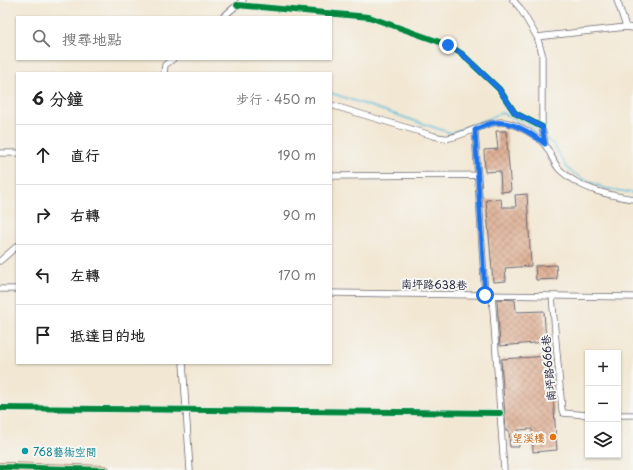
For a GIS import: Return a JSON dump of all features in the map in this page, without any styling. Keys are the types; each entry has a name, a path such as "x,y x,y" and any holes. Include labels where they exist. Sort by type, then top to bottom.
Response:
{"main road":[{"path":"0,467 105,470"}],"street":[{"path":"223,16 243,0"},
{"path":"513,0 520,8 537,37 542,52 542,127 545,144 559,170 588,189 616,197 633,199"},
{"path":"617,0 626,27"},
{"path":"237,5 369,16 448,45 462,54 499,89 515,113 542,127"},
{"path":"537,37 626,27 633,28"},
{"path":"164,72 165,65 172,60"},
{"path":"332,105 434,136 448,138 492,123 507,122 532,134 545,144"},
{"path":"475,130 504,470"},
{"path":"0,152 16,153"},
{"path":"332,176 478,175"},
{"path":"0,261 16,247"},
{"path":"0,289 16,289"},
{"name":"南坪路638巷","path":"332,293 633,297"},
{"name":"南坪路666巷","path":"552,296 562,410 563,413 585,415"},
{"path":"183,364 190,470"},
{"path":"0,408 500,413"},
{"path":"621,415 633,415"}],"building":[{"path":"496,131 506,131 511,191 501,192 500,171 485,172 484,150 498,149"},
{"path":"527,194 531,266 505,268 506,281 493,282 486,200 501,199 502,207 516,207 515,195"},
{"path":"556,265 557,279 536,280 535,266"},
{"path":"497,299 515,300 516,312 544,311 546,342 500,346"},
{"path":"550,356 557,450 533,452 532,429 518,430 519,447 510,447 509,430 506,431 501,359"}],"waterway":[{"path":"332,93 451,133 502,113 529,124 541,134"},
{"path":"545,138 554,145 567,168 581,178 604,188 633,193"}],"cycle path":[{"path":"237,5 369,17 448,45 462,54 499,89 515,113 542,127"},
{"path":"0,408 500,413"},
{"path":"0,467 105,470"}],"place":[{"name":"望溪樓","path":"553,437"},
{"name":"768藝術空間","path":"25,451"}],"route":[{"path":"448,45 462,54 499,89 518,116 542,127 545,144 532,134 507,122 492,123 475,130 485,295"}]}
